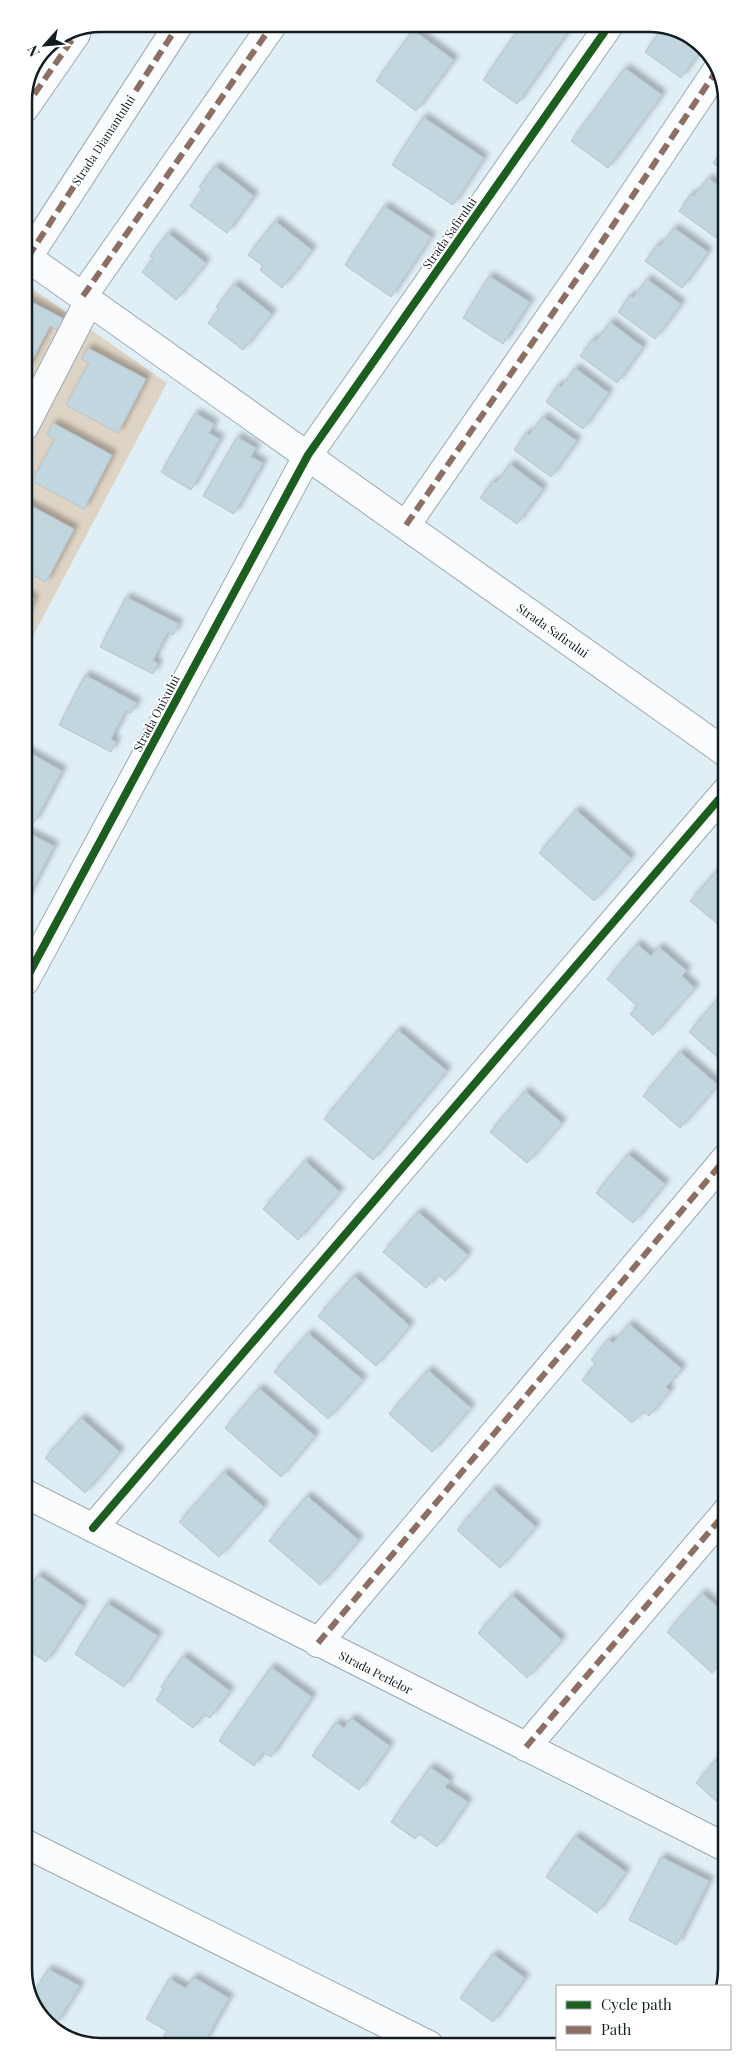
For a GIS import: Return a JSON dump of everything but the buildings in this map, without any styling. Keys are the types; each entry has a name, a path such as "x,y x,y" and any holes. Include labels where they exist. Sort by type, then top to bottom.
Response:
{"street":[{"name":"Strada Diamantului","path":"33,246 173,33"},
{"path":"33,409 86,298 267,33"},
{"name":"Strada Safirului","path":"308,455 604,33"},
{"path":"33,96 72,39"},
{"path":"406,526 713,76"},
{"name":"Strada Safirului","path":"33,261 718,746"},
{"name":"Strada Onixului","path":"33,967 308,455"},
{"path":"93,1528 718,800"},
{"path":"318,1642 718,1167"},
{"name":"Strada Perlelor","path":"32,1501 93,1528 718,1843"},
{"path":"526,1747 718,1522"},
{"path":"32,1847 413,2037"}],"shaded area":[{"path":"33,289 167,383 33,636"}],"marked path":[{"path":"33,249 173,33"},
{"path":"83,296 267,33"},
{"path":"33,96 72,39"},
{"path":"406,525 587,264 713,76"},
{"path":"318,1643 718,1168"},
{"path":"526,1747 718,1522"}],"cycle path":[{"path":"33,967 308,455 604,33"},
{"path":"93,1528 718,800"}]}
